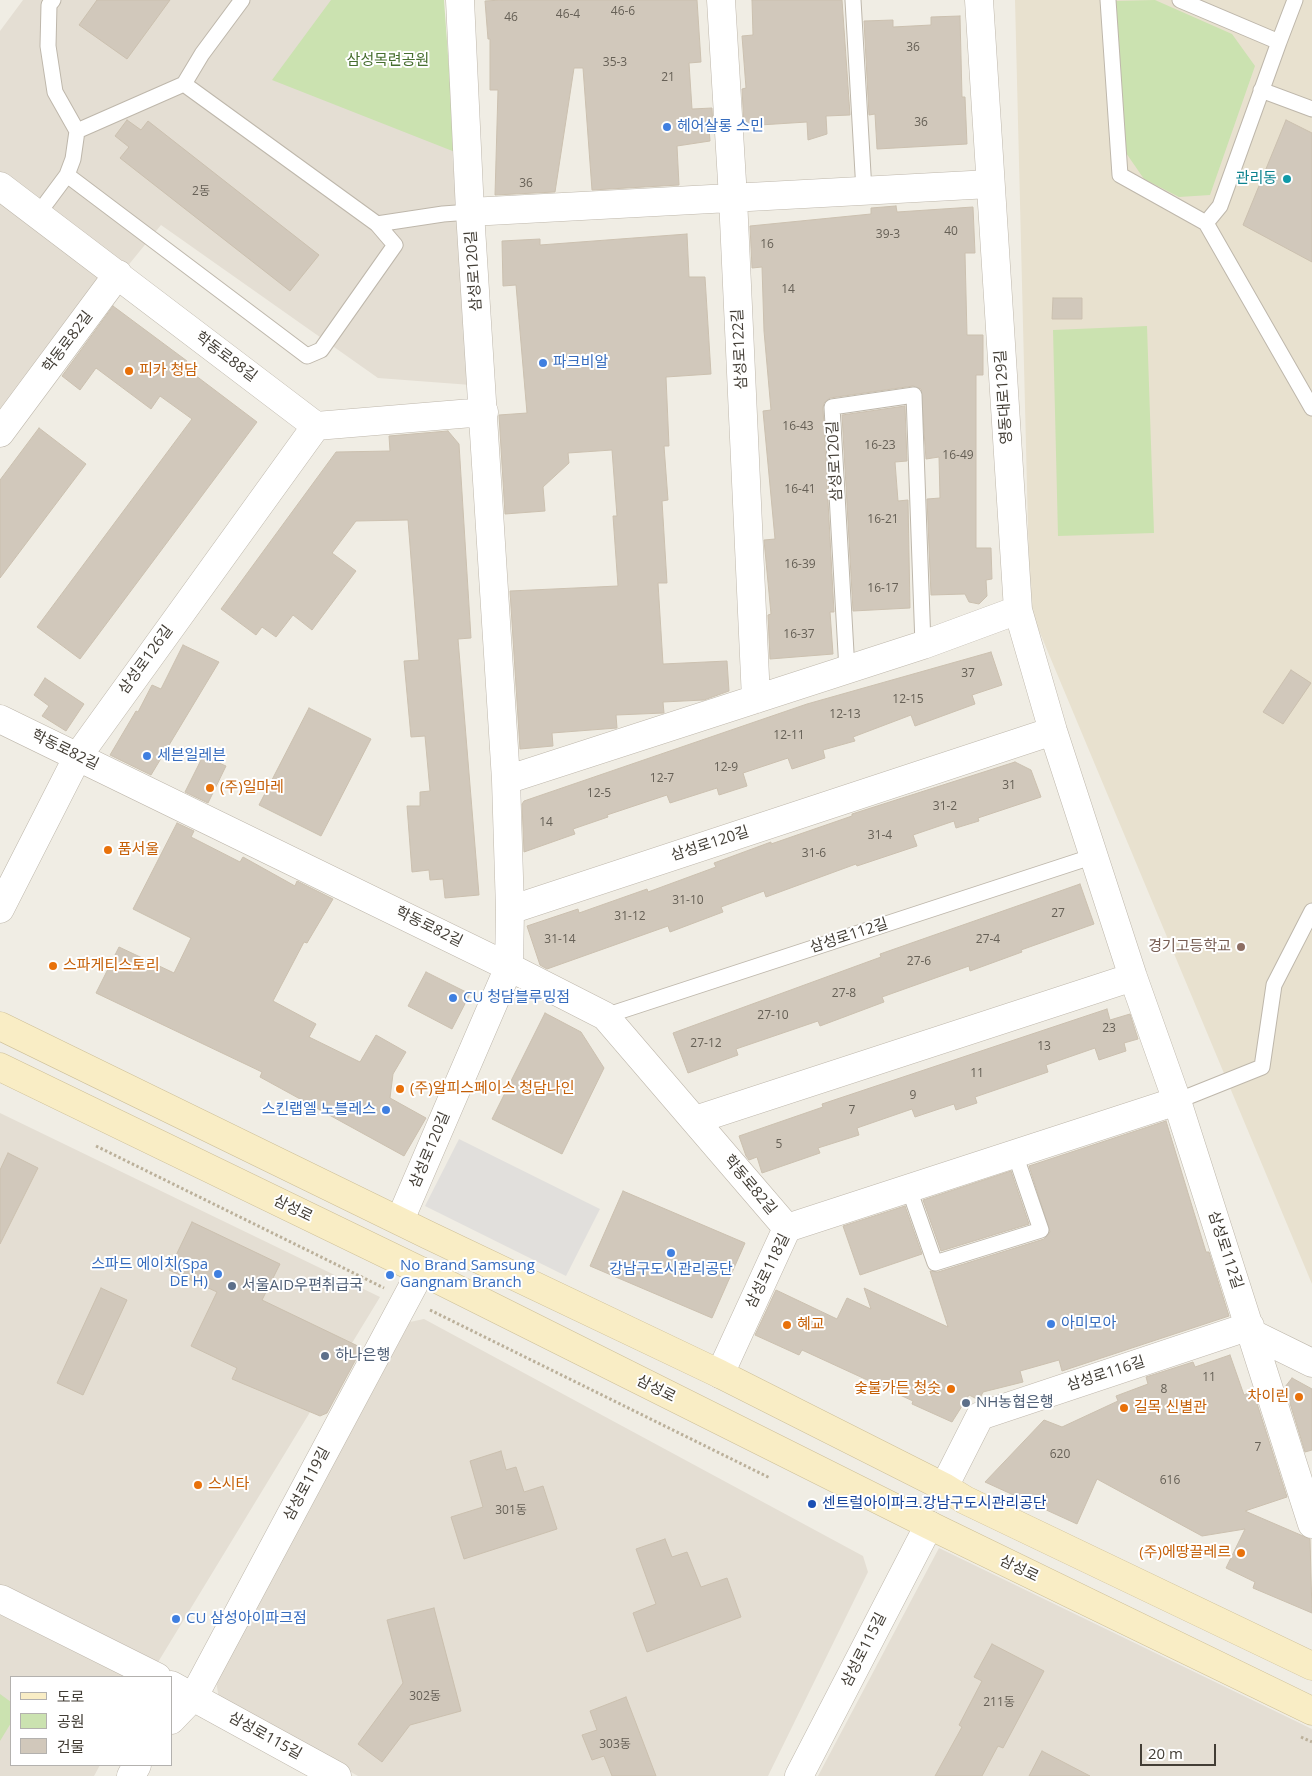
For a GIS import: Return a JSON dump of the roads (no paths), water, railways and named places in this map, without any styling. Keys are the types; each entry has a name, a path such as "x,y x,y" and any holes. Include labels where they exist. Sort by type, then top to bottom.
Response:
{"main road":[{"path":"0,1026 720,1374 944,1486 966,1500 1312,1666"},
{"name":"삼성로","path":"0,1067 421,1271 928,1525 1312,1711"}],"street":[{"name":"삼성로120길","path":"400,1220 508,966 510,910 506,780 470,212 460,0"},
{"name":"삼성로122길","path":"721,0 733,198 756,699"},
{"name":"영동대로129길","path":"980,0 1018,610"},
{"path":"733,198 990,184"},
{"name":"학동로88길","path":"0,186 316,426"},
{"name":"삼성로120길","path":"470,212 733,198"},
{"name":"학동로82길","path":"0,433 118,274"},
{"path":"316,426 484,412"},
{"name":"삼성로126길","path":"0,909 78,756 316,426"},
{"path":"506,780 924,645 1018,610"},
{"name":"삼성로112길","path":"1018,610 1053,731 1133,977 1177,1101 1252,1330 1312,1524"},
{"name":"학동로82길","path":"0,719 508,966 605,1016 787,1228"},
{"name":"삼성로120길","path":"510,910 1053,731"},
{"path":"695,1120 1133,977"},
{"name":"삼성로118길","path":"720,1374 787,1228 1177,1101"},
{"name":"삼성로119길","path":"172,1718 183,1690 421,1271"},
{"path":"1252,1330 1312,1362"},
{"name":"삼성로116길","path":"944,1486 980,1416 1252,1330"},
{"name":"삼성로115길","path":"798,1776 928,1525"},
{"path":"1,1600 155,1676"},
{"name":"삼성로115길","path":"183,1690 307,1769 337,1776"}],"lane":[{"path":"38,214 68,175 73,159 77,130 55,92 48,46 49,5 53,0"},
{"path":"77,130 184,84 202,54 242,0"},
{"path":"853,0 864,190"},
{"path":"1108,0 1120,175 1206,223 1312,408"},
{"path":"1180,0 1279,42"},
{"path":"1206,223 1220,206 1295,0"},
{"path":"68,175 307,356 321,350 395,245 377,224 184,84"},
{"path":"1261,90 1312,108"},
{"path":"377,224 470,212"},
{"name":"삼성로120길","path":"847,670 832,407 914,395 924,645"},
{"name":"삼성로112길","path":"605,1016 1094,856"},
{"path":"1177,1101 1262,1067 1274,985 1306,931 1312,911"},
{"path":"909,1189 935,1263 1040,1230 1015,1154"}],"place":[{"name":"헤어살롱 스민","path":"667,127"},
{"name":"관리동","path":"1287,179"},
{"name":"파크비알","path":"543,363"},
{"name":"피카 청담","path":"129,371"},
{"name":"세븐일레븐","path":"147,756"},
{"name":"(주)일마레","path":"210,788"},
{"name":"품서울","path":"108,850"},
{"name":"경기고등학교","path":"1241,947"},
{"name":"스파게티스토리","path":"53,966"},
{"name":"CU 청담블루밍점","path":"453,998"},
{"name":"(주)알피스페이스 청담나인","path":"400,1089"},
{"name":"스킨랩엘 노블레스","path":"386,1110"},
{"name":"강남구도시관리공단","path":"671,1253"},
{"name":"스파드 에이치(Spa DE H)","path":"218,1274"},
{"name":"No Brand Samsung Gangnam Branch","path":"390,1275"},
{"name":"서울AID우편취급국","path":"232,1286"},
{"name":"아미모아","path":"1051,1324"},
{"name":"혜교","path":"787,1325"},
{"name":"하나은행","path":"325,1356"},
{"name":"숯불가든 청숫","path":"951,1389"},
{"name":"차이린","path":"1299,1397"},
{"name":"NH농협은행","path":"966,1403"},
{"name":"길목 신별관","path":"1124,1408"},
{"name":"스시타","path":"198,1485"},
{"name":"센트럴아이파크.강남구도시관리공단","path":"812,1504"},
{"name":"(주)에땅끌레르","path":"1241,1553"},
{"name":"CU 삼성아이파크점","path":"176,1619"}],"park label":[{"name":"삼성목련공원","path":"388,61"}]}
